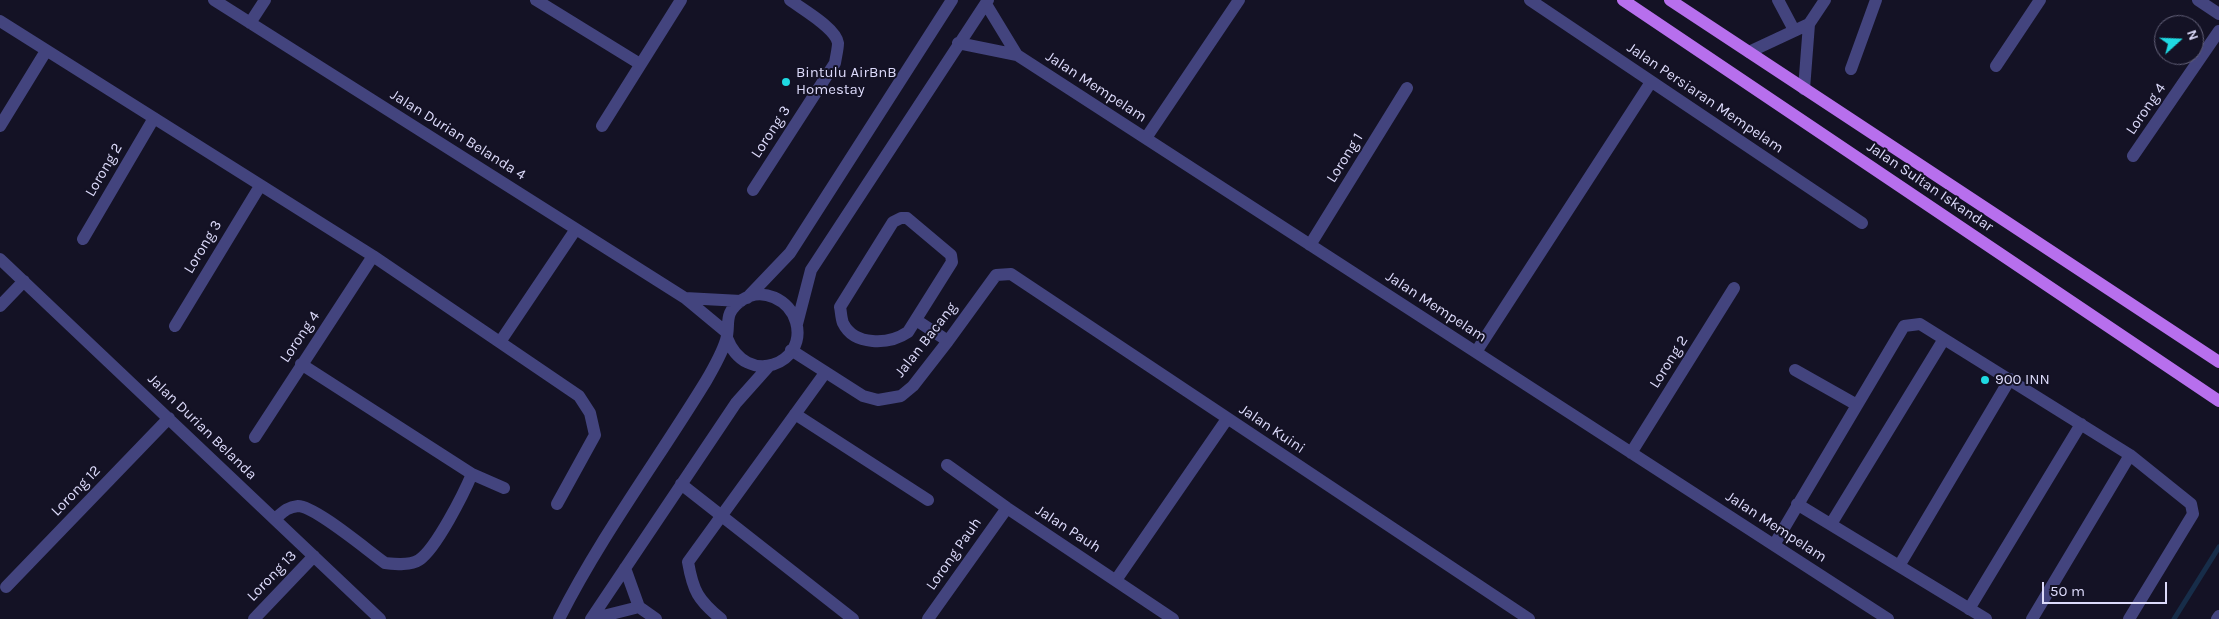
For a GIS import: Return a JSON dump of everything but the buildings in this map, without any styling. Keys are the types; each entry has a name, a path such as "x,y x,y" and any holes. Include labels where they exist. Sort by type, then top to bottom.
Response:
{"main road":[{"name":"Jalan Sultan Iskandar","path":"1623,0 2219,401"},
{"path":"1670,0 2219,362"}],"street":[{"name":"Jalan Durian Belanda 4","path":"214,0 685,298 726,335"},
{"path":"250,23 265,0"},
{"path":"536,0 640,64"},
{"path":"602,126 681,0"},
{"name":"Lorong 3","path":"753,190 835,63 838,51 838,41 833,31 790,0"},
{"path":"559,619 577,582 707,379 726,335 727,320 732,309 790,253 952,0"},
{"path":"1146,138 1239,0"},
{"name":"Jalan Persiaran Mempelam","path":"1530,0 1862,223"},
{"path":"1778,0 1794,30"},
{"path":"1804,89 1809,24 1825,0"},
{"path":"1851,69 1876,0"},
{"path":"1996,66 2040,0"},
{"path":"2198,0 2219,14"},
{"path":"726,335 738,358 758,366 769,366 778,363 792,350 796,342 797,324 811,270 987,2"},
{"name":"Jalan Mempelam","path":"987,2 1017,55 1888,619"},
{"path":"0,20 373,256 579,396 590,413 595,435 592,444 557,504"},
{"path":"1749,52 1809,24"},
{"name":"Lorong 4","path":"2133,156 2219,31"},
{"path":"958,44 1017,55"},
{"path":"0,126 46,50"},
{"path":"1476,352 1651,82"},
{"name":"Lorong 1","path":"1310,245 1407,88"},
{"name":"Lorong 2","path":"83,239 154,118"},
{"name":"Lorong 3","path":"175,326 260,186"},
{"path":"901,218 907,218 951,255 952,262 916,320 908,332 901,336 876,342 855,336 843,323 840,307 893,222 901,218"},
{"path":"500,342 576,229"},
{"name":"Lorong 4","path":"255,437 373,256"},
{"name":"Jalan Durian Belanda","path":"0,259 380,619"},
{"name":"Jalan Kuini","path":"996,275 1011,274 1529,619"},
{"name":"Jalan Bacang","path":"792,350 863,396 878,400 901,396 913,386 996,275"},
{"path":"0,306 24,281"},
{"name":"Lorong 2","path":"1631,452 1734,288"},
{"path":"685,298 744,299 757,295 778,299 787,305 797,324"},
{"path":"916,320 948,341"},
{"path":"1774,545 1904,326 1920,324 2130,455 2191,504 2194,509 2193,514 2129,619"},
{"path":"1831,524 1944,339"},
{"path":"301,364 472,474 504,488"},
{"path":"591,619 736,403 769,366"},
{"path":"1795,370 1857,406"},
{"path":"721,619 710,610 692,588 688,562 825,373"},
{"path":"1899,566 2010,379"},
{"path":"795,414 928,500"},
{"name":"Lorong 12","path":"6,587 169,418"},
{"path":"1116,580 1228,419"},
{"path":"1969,609 2080,424"},
{"path":"2032,619 2130,455"},
{"name":"Jalan Pauh","path":"947,465 1007,508 1173,619"},
{"path":"275,519 287,508 300,506 314,511 385,563 399,565 418,561 429,551 465,491 472,474"},
{"path":"681,484 853,619"},
{"path":"1798,504 1986,619"},
{"name":"Lorong Pauh","path":"928,619 1007,508"},
{"name":"Lorong 13","path":"254,619 314,556"},
{"path":"625,568 639,607 656,619"},
{"path":"591,619 639,607"}],"waterway":[{"path":"2174,619 2219,547"}],"place":[{"name":"Bintulu AirBnB Homestay","path":"786,82"},
{"name":"900 INN","path":"1985,380"}]}
